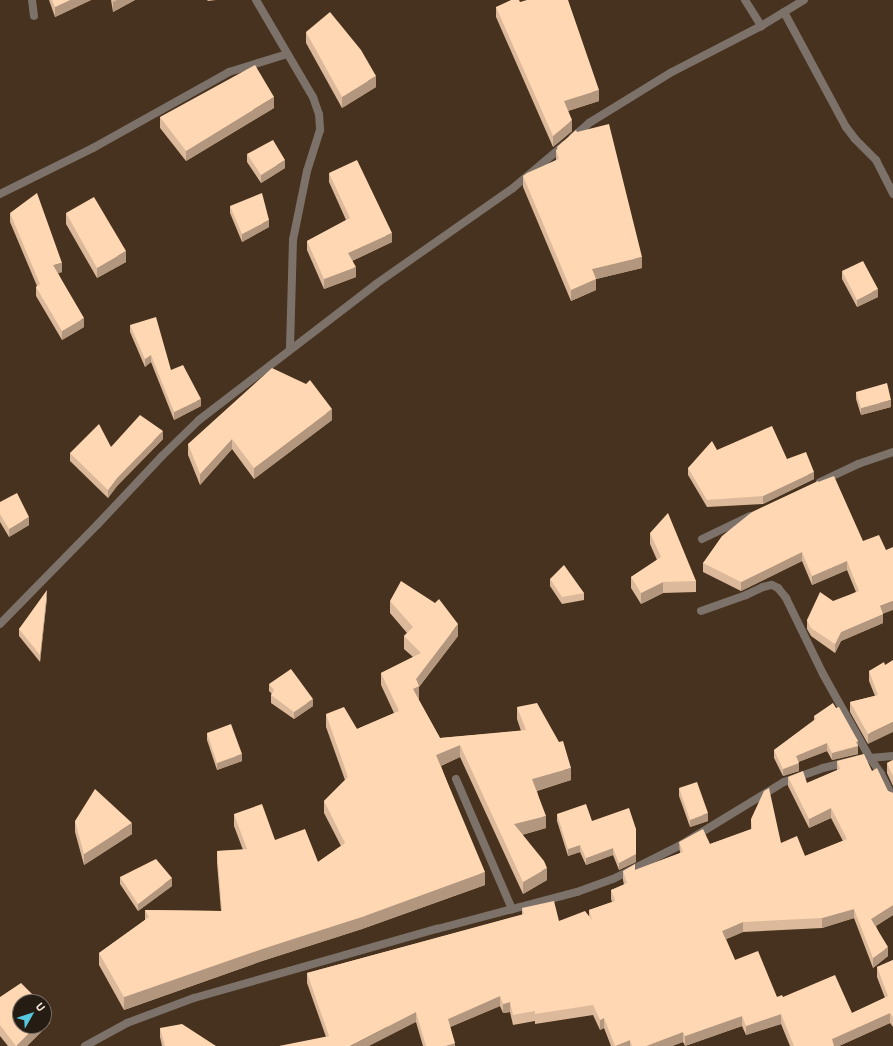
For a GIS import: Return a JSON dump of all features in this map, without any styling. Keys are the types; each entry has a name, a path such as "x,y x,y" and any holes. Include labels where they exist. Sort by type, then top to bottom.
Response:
{"street":[{"path":"32,0 34,16"},
{"path":"256,0 313,97 319,114 320,130 307,171 292,240 290,349"},
{"path":"745,0 762,26"},
{"path":"0,624 162,456 199,420 290,349 376,284 513,188 589,123 672,72 762,26 804,0"},
{"path":"784,12 846,127 876,160 893,194"},
{"path":"0,194 93,148 229,72 287,54"},
{"path":"813,486 858,464 893,452"},
{"path":"702,539 757,513"},
{"path":"700,610 746,596 763,587 772,585 778,588 786,598 823,674 870,758 881,774 893,798"},
{"path":"85,1046 127,1023 194,998 577,892 613,879 679,846 784,782 823,768 859,759 893,756"},
{"path":"456,779 512,909"}],"building":[{"path":"52,0 70,0 55,7"},
{"path":"511,0 519,0 520,2 527,0 568,0 599,90 564,101 572,120 553,136 496,7"},
{"path":"330,12 361,50 376,76 342,97 306,32"},
{"path":"255,65 274,97 186,151 160,117"},
{"path":"609,124 642,257 592,269 596,279 571,290 523,176 559,159 556,150 558,149 557,147 576,130 577,132"},
{"path":"273,140 285,160 261,175 247,154"},
{"path":"357,160 392,233 348,253 356,267 324,279 307,241 350,218 329,173"},
{"path":"37,193 62,263 53,265 84,318 62,331 36,287 40,284 10,213"},
{"path":"262,193 269,220 242,234 230,206"},
{"path":"94,197 126,251 97,268 66,213"},
{"path":"863,261 878,289 857,300 842,271"},
{"path":"156,317 171,370 183,365 201,399 174,412 151,355 145,359 130,325"},
{"path":"272,368 306,384 310,380 332,409 254,468 232,439 200,474 188,444"},
{"path":"887,383 891,400 861,408 856,392"},
{"path":"140,415 163,431 117,478 108,490 70,453 99,424 111,447"},
{"path":"772,426 787,459 806,452 814,472 763,496 707,500 688,468 712,441 717,450"},
{"path":"834,476 863,541 879,535 886,550 893,547 893,601 880,606 883,614 841,632 835,644 811,628 807,620 820,592 833,601 859,591 847,561 812,576 802,552 741,582 703,563 722,536 752,512 818,481"},
{"path":"17,493 29,517 9,529 0,514 0,502"},
{"path":"668,513 696,581 663,582 641,593 631,577 661,557 650,533"},
{"path":"564,565 584,593 562,597 550,579"},
{"path":"401,581 435,603 439,599 458,624 416,679 419,686 413,689 440,738 526,730 517,707 537,703 559,742 563,741 571,768 532,779 546,816 514,824 544,861 547,868 523,882 460,745 436,755 485,872 362,917 262,949 124,997 99,953 149,917 145,910 222,911 217,851 247,849 234,814 262,804 275,840 305,829 318,862 345,843 324,801 348,777 326,714 344,707 357,729 399,711 381,673 421,653 404,636 413,627 390,601"},
{"path":"47,590 40,655 19,629"},
{"path":"893,660 893,722 868,734 850,702 878,695 869,671 884,662 885,665"},
{"path":"291,669 313,699 294,712 271,695 274,690 269,684"},
{"path":"833,703 836,708 839,707 858,741 856,742 858,746 832,753 827,743 796,756 799,763 783,769 774,750 816,719 814,716"},
{"path":"231,724 242,754 217,763 207,733"},
{"path":"864,754 872,771 877,768 888,791 893,793 893,905 871,919 888,947 873,958 854,909 822,918 743,922 722,931 735,960 758,951 777,997 782,995 783,997 835,975 852,1013 888,996 877,967 893,960 893,1017 890,1013 832,1039 834,1046 794,1046 781,1014 746,1026 742,1016 685,1036 683,1032 646,1046 632,1046 630,1040 615,1046 604,1018 600,1020 593,1005 535,1014 535,1011 513,1015 510,1002 503,1004 500,996 448,1019 455,1043 445,1046 426,1046 416,1012 350,1046 279,1046 329,1036 307,973 524,914 522,908 554,901 559,921 585,911 592,920 589,910 615,901 611,890 627,883 623,871 635,864 635,870 683,852 679,842 703,829 710,844 752,829 751,819 764,791 769,788 781,843 797,836 805,856 847,839 831,808 809,819 788,777 803,771 807,783 840,769 837,761"},
{"path":"893,760 893,776 887,763"},
{"path":"697,782 708,813 690,820 679,788"},
{"path":"95,789 132,823 84,854 75,821"},
{"path":"586,804 592,821 629,808 636,829 636,854 619,863 613,848 586,858 580,845 568,849 557,814"},
{"path":"156,859 172,878 138,904 120,877"},
{"path":"21,983 32,994 12,994 12,1034 28,1034 16,1046 0,1025 0,997"},
{"path":"182,1024 216,1046 165,1046 160,1028"}]}
